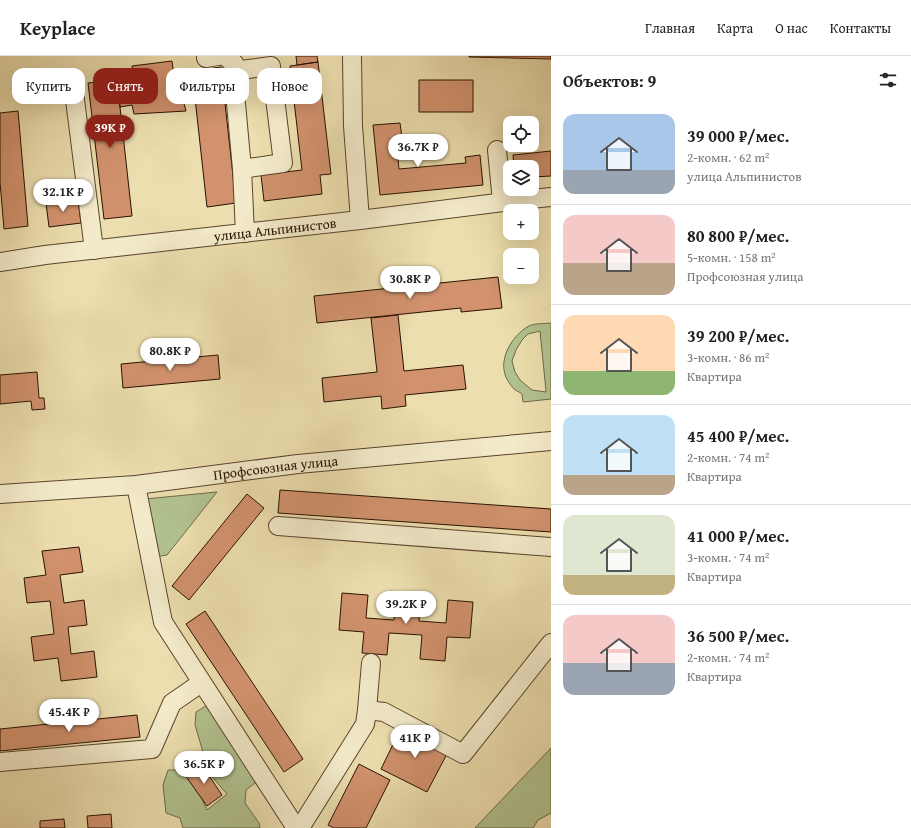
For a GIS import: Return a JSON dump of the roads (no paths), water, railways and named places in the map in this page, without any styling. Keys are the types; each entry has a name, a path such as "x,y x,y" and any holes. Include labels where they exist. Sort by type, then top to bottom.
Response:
{"street":[{"path":"352,56 353,126 360,220"},
{"path":"242,169 283,163 271,66 229,63 242,169 245,233"},
{"path":"76,104 94,250"},
{"path":"497,150 502,202"},
{"name":"улица Альпинистов","path":"0,262 551,197"},
{"name":"Профсоюзная улица","path":"0,494 136,485 298,464 551,441"},
{"path":"136,485 162,622 296,828"},
{"path":"278,526 551,547"},
{"path":"367,710 384,712 463,754 551,643"},
{"path":"300,828 365,724 371,663"},
{"path":"0,762 152,749 172,703 201,682"}]}
